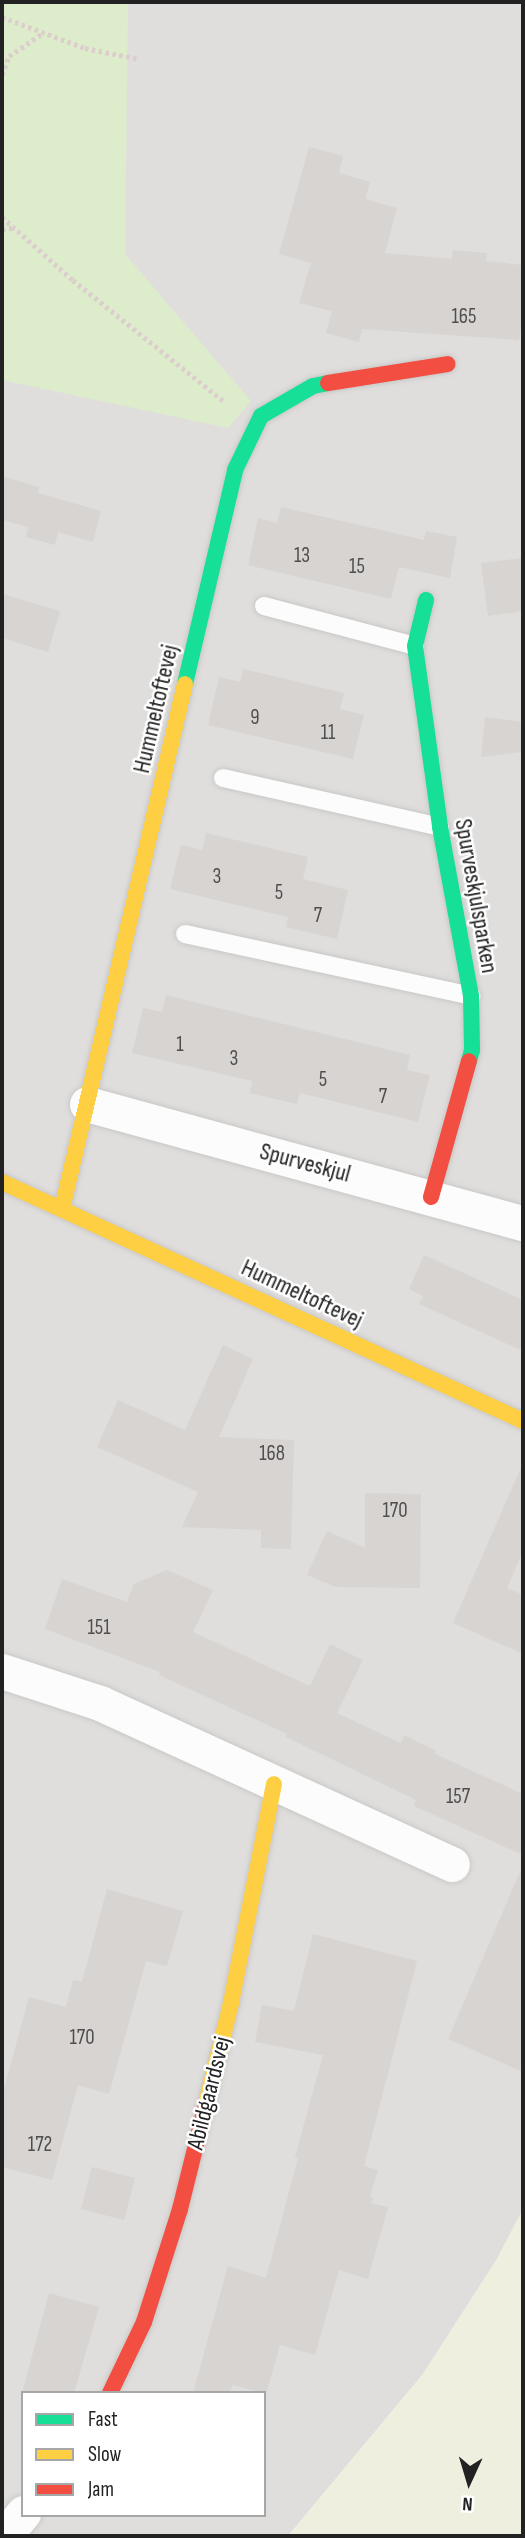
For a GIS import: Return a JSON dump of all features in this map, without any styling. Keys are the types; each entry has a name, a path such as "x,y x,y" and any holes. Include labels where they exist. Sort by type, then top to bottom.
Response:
{"street":[{"name":"Hummeltoftevej","path":"62,1209 235,470 261,416 313,386 448,364"},
{"name":"Spurveskjulsparken","path":"426,600 415,646 440,827 471,996 472,1050 431,1197"},
{"name":"Spurveskjul","path":"87,1104 523,1223"},
{"name":"Hummeltoftevej","path":"2,1182 523,1420"},
{"path":"2,1671 100,1703 452,1864"},
{"name":"Abildgaardsvej","path":"111,2391 144,2322 180,2209 231,2003 274,1784"},
{"path":"4,2536 21,2515"}],"lane":[{"path":"264,606 415,646"},
{"path":"223,778 440,827"},
{"path":"185,934 471,996"}],"path":[{"path":"2,17 85,48 139,59"},
{"path":"2,75 9,56 43,34"},
{"path":"2,217 256,427"},
{"path":"2,229 13,228"}],"shaded area":[{"path":"2,2 523,2 523,2209 497,2259 423,2374 288,2536 2,2536"}],"green space":[{"path":"2,2 128,2 125,254 251,401 228,428 2,380"},
{"path":"523,2209 523,2536 288,2536 423,2374 497,2259"}],"building":[{"path":"309,147 343,156 339,173 370,182 365,199 397,208 385,253 452,259 453,250 487,253 486,261 523,265 523,314 519,340 362,329 359,342 326,333 332,311 299,303 311,263 279,254"},
{"path":"2,476 39,487 38,493 101,511 93,542 58,532 55,545 26,537 28,527 2,520"},
{"path":"281,507 424,540 426,531 457,537 450,578 399,567 391,599 248,565 258,518 277,523"},
{"path":"523,558 523,611 488,616 481,563"},
{"path":"2,594 60,611 48,652 2,638"},
{"path":"243,669 344,693 340,709 364,715 353,759 208,725 219,677 240,682"},
{"path":"485,717 523,722 521,752 481,757"},
{"path":"206,833 308,857 303,879 348,890 337,939 286,927 288,917 170,889 181,845 202,850"},
{"path":"166,995 410,1055 407,1070 430,1075 418,1122 300,1093 297,1104 250,1093 252,1081 132,1053 143,1008 162,1012"},
{"path":"424,1255 523,1300 523,1351 419,1304 423,1296 409,1289"},
{"path":"223,1345 253,1359 219,1437 294,1440 291,1549 261,1548 261,1530 182,1527 198,1492 97,1447 118,1400 185,1430"},
{"path":"523,1463 523,1551 507,1588 523,1595 523,1654 453,1623"},
{"path":"365,1493 421,1494 420,1588 336,1587 307,1575 327,1531 365,1548"},
{"path":"167,1570 213,1590 193,1632 310,1686 330,1644 363,1660 337,1713 401,1743 404,1735 436,1751 435,1754 523,1794 523,1855 414,1806 416,1800 286,1737 287,1734 159,1675 160,1672 45,1629 62,1579 127,1602 134,1584"},
{"path":"523,1865 523,2072 448,2039"},
{"path":"107,1889 183,1911 167,1966 146,1961 109,2094 78,2085 52,2180 2,2167 2,2096 29,1997 66,2007 73,1980 82,1982"},
{"path":"313,1934 417,1961 364,2166 378,2170 370,2197 373,2198 371,2203 388,2207 368,2279 339,2270 315,2355 280,2345 266,2394 266,2391 233,2385 230,2391 194,2391 228,2266 266,2278 298,2158 295,2157 323,2055 255,2042 262,2005 294,2011"},
{"path":"92,2167 135,2178 124,2220 81,2209"},
{"path":"49,2293 99,2307 75,2391 23,2391"}],"traffic: fast":[{"path":"185,684 235,470 261,416 313,386 328,383"},
{"path":"426,600 415,646 440,827 471,996 472,1050 469,1061"}],"traffic: slow":[{"path":"62,1209 185,684"},
{"path":"2,1182 523,1421"},
{"path":"205,2109 231,2003 274,1784"}],"traffic: jam":[{"path":"328,383 448,364"},
{"path":"431,1197 469,1061"},
{"path":"111,2391 144,2322 180,2209 205,2109"}]}
